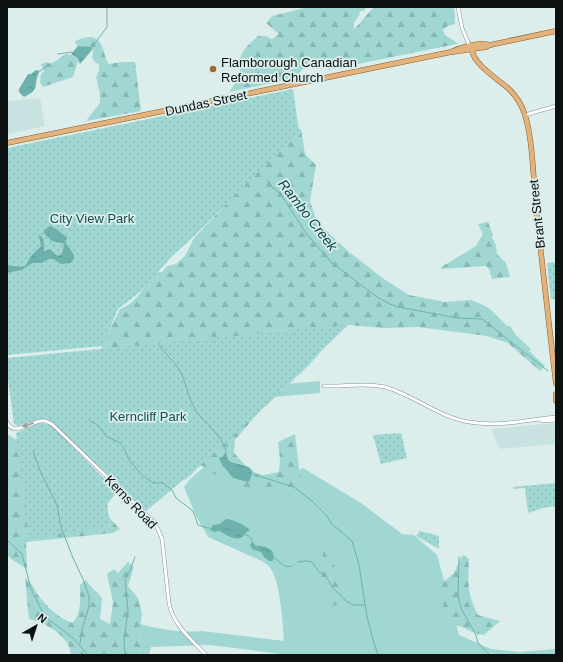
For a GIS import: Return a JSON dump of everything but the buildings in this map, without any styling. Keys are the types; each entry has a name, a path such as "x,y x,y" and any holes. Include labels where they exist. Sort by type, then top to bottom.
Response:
{"main road":[{"name":"Dundas Street","path":"7,143 486,44 490,45 556,31"},
{"name":"Brant Street","path":"471,48 479,62 487,71 510,90 518,100 525,115 556,384"},
{"path":"556,394 556,401"}],"street":[{"path":"458,7 462,28 471,48"},
{"path":"525,115 544,111 556,106"},
{"path":"324,386 357,384 385,387 447,416 468,422 488,425 541,420 556,417"},
{"path":"541,420 556,420"},
{"name":"Kerns Road","path":"7,423 10,429 17,429 40,421 48,422 143,512 158,529 162,539 169,603 172,614 182,631 206,655"}],"shaded area":[{"path":"40,98 45,126 7,134 7,101"},
{"path":"555,423 556,444 501,449 495,440 492,429"}],"green space":[{"path":"308,7 366,7 364,11 359,11 360,14 354,23 354,29 374,7 454,7 455,24 448,26 443,30 445,35 457,44 328,70 320,61 302,70 295,78 229,92 241,75 241,57 249,44 258,36 266,36 272,39 279,34 266,23 272,16"},
{"path":"91,37 99,41 101,44 109,64 135,62 141,111 86,121 100,103 100,95 96,77 99,71 99,65 92,57 92,47 78,46 75,41"},
{"path":"66,54 70,54 78,61 73,77 43,87 40,83 41,74 44,71 41,64 47,62 50,64"},
{"name":"City View Park","path":"293,89 299,131 189,241 173,255 140,292 118,309 102,346 7,355 7,148"},
{"path":"301,129 305,154 316,165 310,201 317,222 349,252 384,279 409,295 445,302 471,300 490,309 507,326 511,327 515,334 531,349 529,351 545,366 540,371 508,343 487,336 418,327 383,328 348,325 309,365 257,414 235,440 234,453 245,465 228,460 226,451 223,456 219,458 252,474 251,469 259,476 279,472 280,458 278,442 295,434 301,484 299,495 293,500 276,491 246,488 232,483 201,465 185,480 102,349 101,341 112,325 120,309 135,299 153,272 162,272 167,266 176,264 185,256 194,238 287,135"},
{"path":"488,222 496,245 497,254 506,263 510,277 492,279 489,269 486,266 440,269 476,246 483,234 478,224"},
{"path":"556,262 556,299 551,299 547,263"},
{"name":"Kerncliff Park","path":"348,325 237,432 199,467 145,512 52,422 48,420 40,420 19,426 14,424 7,372 7,358"},
{"path":"320,381 320,393 274,397 286,384"},
{"path":"40,423 50,424 117,492 107,504 110,525 29,539 16,433"},
{"path":"401,433 407,458 381,464 373,435"},
{"path":"7,434 15,439 20,439 103,504 108,505 108,512 112,521 120,529 113,533 26,542 27,569 11,559 7,554"},
{"path":"218,455 234,465 280,481 303,468 361,503 402,534 414,535 437,555 459,635 491,649 519,652 556,649 556,655 289,655 210,645 151,647 149,655 141,655 139,636 140,624 171,630 202,631 284,641 279,593 271,569 264,562 208,537 196,516 184,487 190,479"},
{"path":"556,483 556,506 543,508 528,513 525,488 514,489 513,487"},
{"path":"420,531 439,536 439,549 416,536"},
{"path":"323,552 331,553 340,582 337,605 332,606 321,582"},
{"path":"464,555 469,559 469,588 474,608 478,615 500,621 484,635 474,633 462,627 446,625 440,585 454,573 461,557"},
{"path":"128,562 134,567 128,586 138,598 142,613 139,636 141,655 71,655 70,648 62,636 49,627 29,619 25,578 49,608 57,615 72,623 79,611 80,585 86,580 102,599 100,619 110,624 113,602 107,574 114,569 118,573"}],"water":[{"path":"78,46 92,47 92,50 80,64 77,58 71,54"},
{"path":"36,70 40,71 35,89 24,97 19,92 19,89 28,74 31,74"},
{"path":"50,226 67,237 65,241 74,255 73,261 70,263 61,264 53,259 49,259 41,263 33,263 21,270 7,273 7,265 20,267 25,266 31,256 41,246 39,235 43,238 44,251 50,249 57,256 62,254 64,246 63,243 52,241 44,233 44,230"},
{"path":"226,451 228,460 251,469 252,474 249,482 233,478 221,463 219,458 223,456"},
{"path":"226,519 239,523 250,530 242,537 236,539 219,531 214,532 210,530 213,525 220,524"},
{"path":"252,542 256,546 265,547 273,552 274,558 272,561 269,561 264,557 261,552 252,549 250,545"}],"waterway":[{"path":"92,47 107,27 107,7"},
{"path":"58,54 72,52"},
{"path":"40,71 50,64"},
{"name":"Rambo Creek","path":"267,180 272,187 280,193 306,233 332,263 377,297 398,307 457,318 482,319 548,371"},
{"path":"159,345 179,369 195,409 221,439 226,451"},
{"path":"89,420 100,427 106,436 120,443 129,460 142,475 153,483 163,483 172,490 176,498 193,511 198,525 210,528"},
{"path":"33,451 41,473 57,505 61,527 89,596 89,606 82,630 80,644"},
{"path":"252,474 294,487 312,501 327,516 331,523 352,541 359,565 367,617 378,655"},
{"path":"244,534 250,537 252,542"},
{"path":"7,540 22,554 31,589 42,611 48,619 73,638 88,655"},
{"path":"125,655 124,641 128,611 125,579 135,557"},
{"path":"459,557 458,597 462,610 476,635 478,643 490,655"},
{"path":"274,558 284,566 292,566"},
{"path":"298,562 312,562 319,572 325,575 333,588 346,601 354,605 365,605"}],"place":[{"name":"Flamborough Canadian Reformed Church","path":"213,69"}]}
